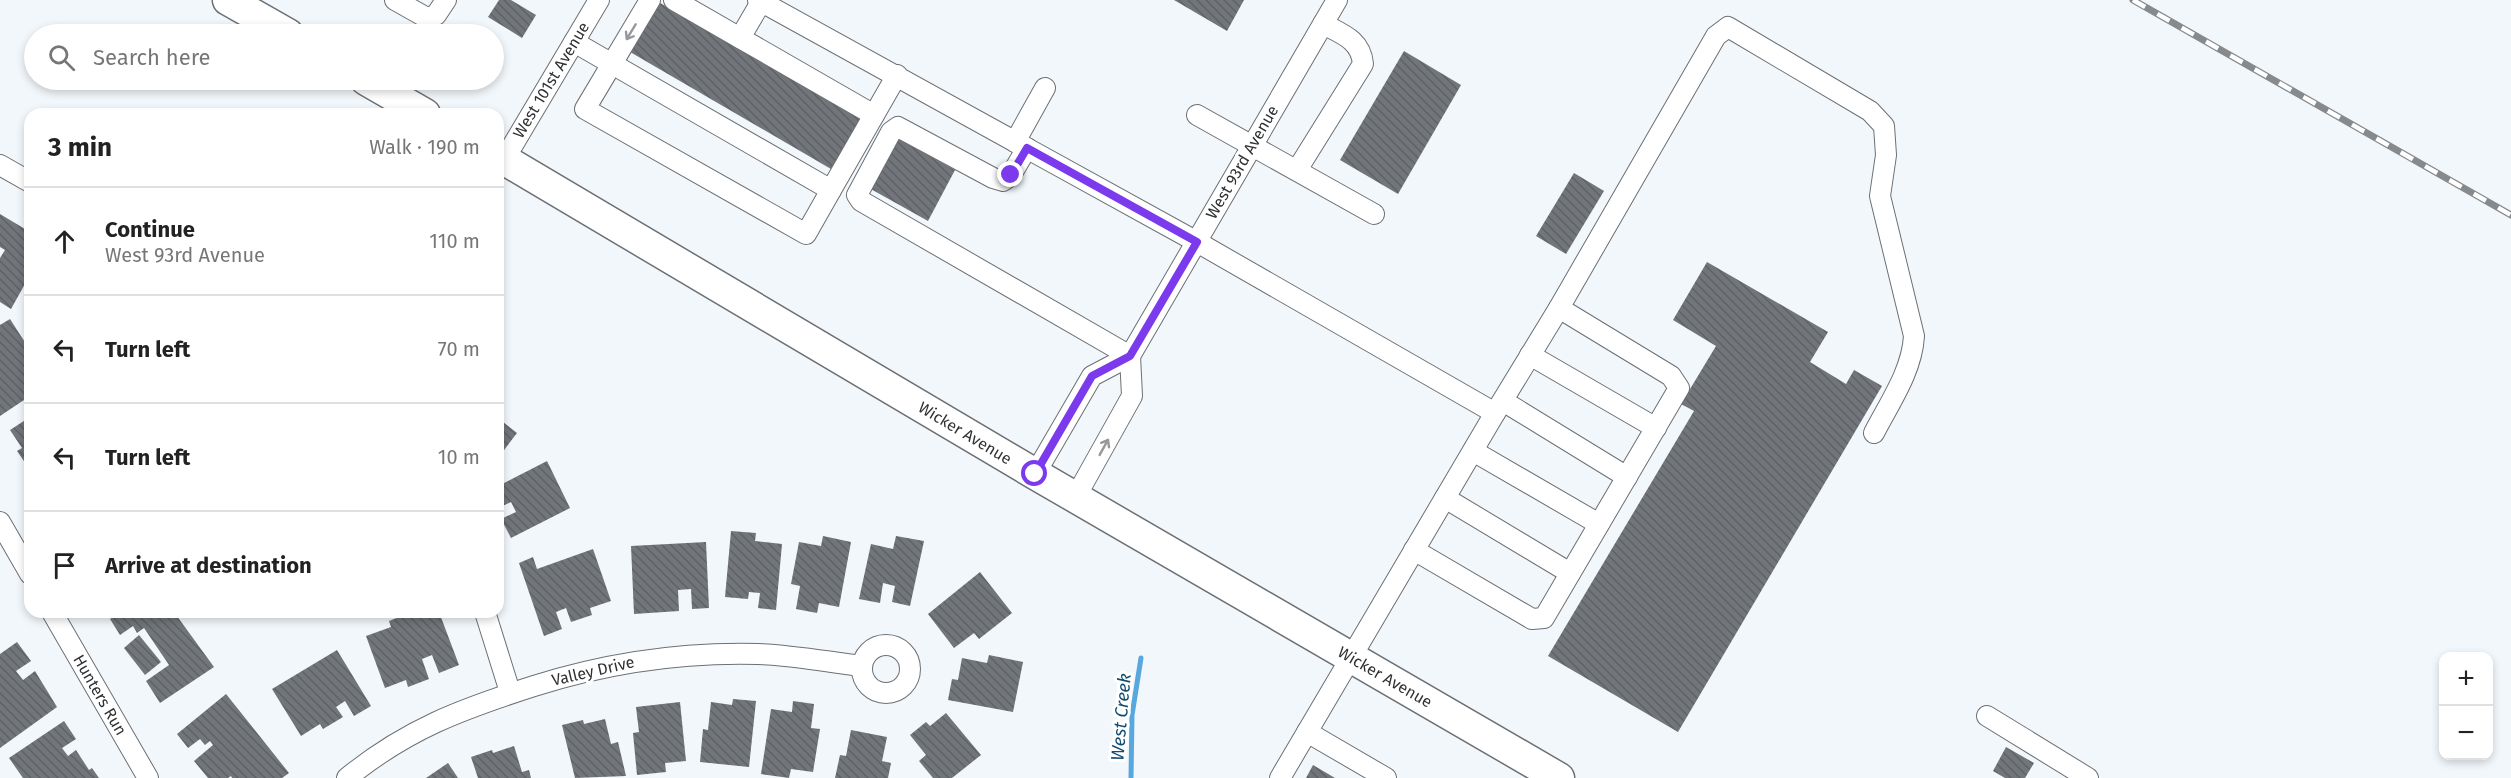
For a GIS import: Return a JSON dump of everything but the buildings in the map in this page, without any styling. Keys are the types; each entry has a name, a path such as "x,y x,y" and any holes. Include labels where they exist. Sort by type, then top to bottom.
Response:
{"highway":[{"path":"228,0 270,24"},
{"path":"383,90 415,108"},
{"name":"Wicker Avenue","path":"504,160 1075,498 1559,778"}],"street":[{"path":"395,0 427,18 436,15 446,0"},
{"name":"West 101st Avenue","path":"504,153 599,0"},
{"path":"650,0 585,109 806,234 897,75"},
{"path":"674,0 874,115"},
{"name":"West 93rd Avenue","path":"1130,356 1337,0"},
{"path":"740,38 759,1 792,8 897,75 1021,145 1627,477"},
{"path":"1297,170 1363,64 1362,52 1355,42 1323,24"},
{"path":"1280,778 1559,308 1716,36 1728,27 1870,111 1884,126 1886,155 1880,196 1914,336 1913,352 1874,433"},
{"path":"574,42 831,190"},
{"path":"1045,88 1011,175 1003,181 993,178 898,127 891,132 857,195 861,201 1130,356"},
{"path":"1197,115 1253,144 1374,214"},
{"path":"0,165 24,179"},
{"path":"1414,550 1532,619 1544,618 1679,388 1671,376 1559,308"},
{"path":"1530,355 1656,428"},
{"path":"1035,474 1092,376 1130,356"},
{"path":"1075,498 1132,396 1130,356"},
{"path":"1473,451 1599,524"},
{"path":"1445,498 1570,573"},
{"path":"0,522 24,564"},
{"name":"Hunters Run","path":"55,618 148,778"},
{"path":"487,618 510,692"},
{"name":"Valley Drive","path":"347,778 382,751 425,726 471,706 563,676 627,662 662,657 758,654 862,666"},
{"path":"1987,716 2087,778"},
{"path":"1306,732 1386,778"}],"waterway":[{"name":"West Creek","path":"1131,778 1132,715 1141,658"}],"railway":[{"path":"2133,0 2511,215"}],"route":[{"path":"1011,175 1027,148 1197,242 1130,356 1092,376 1035,474"}]}
